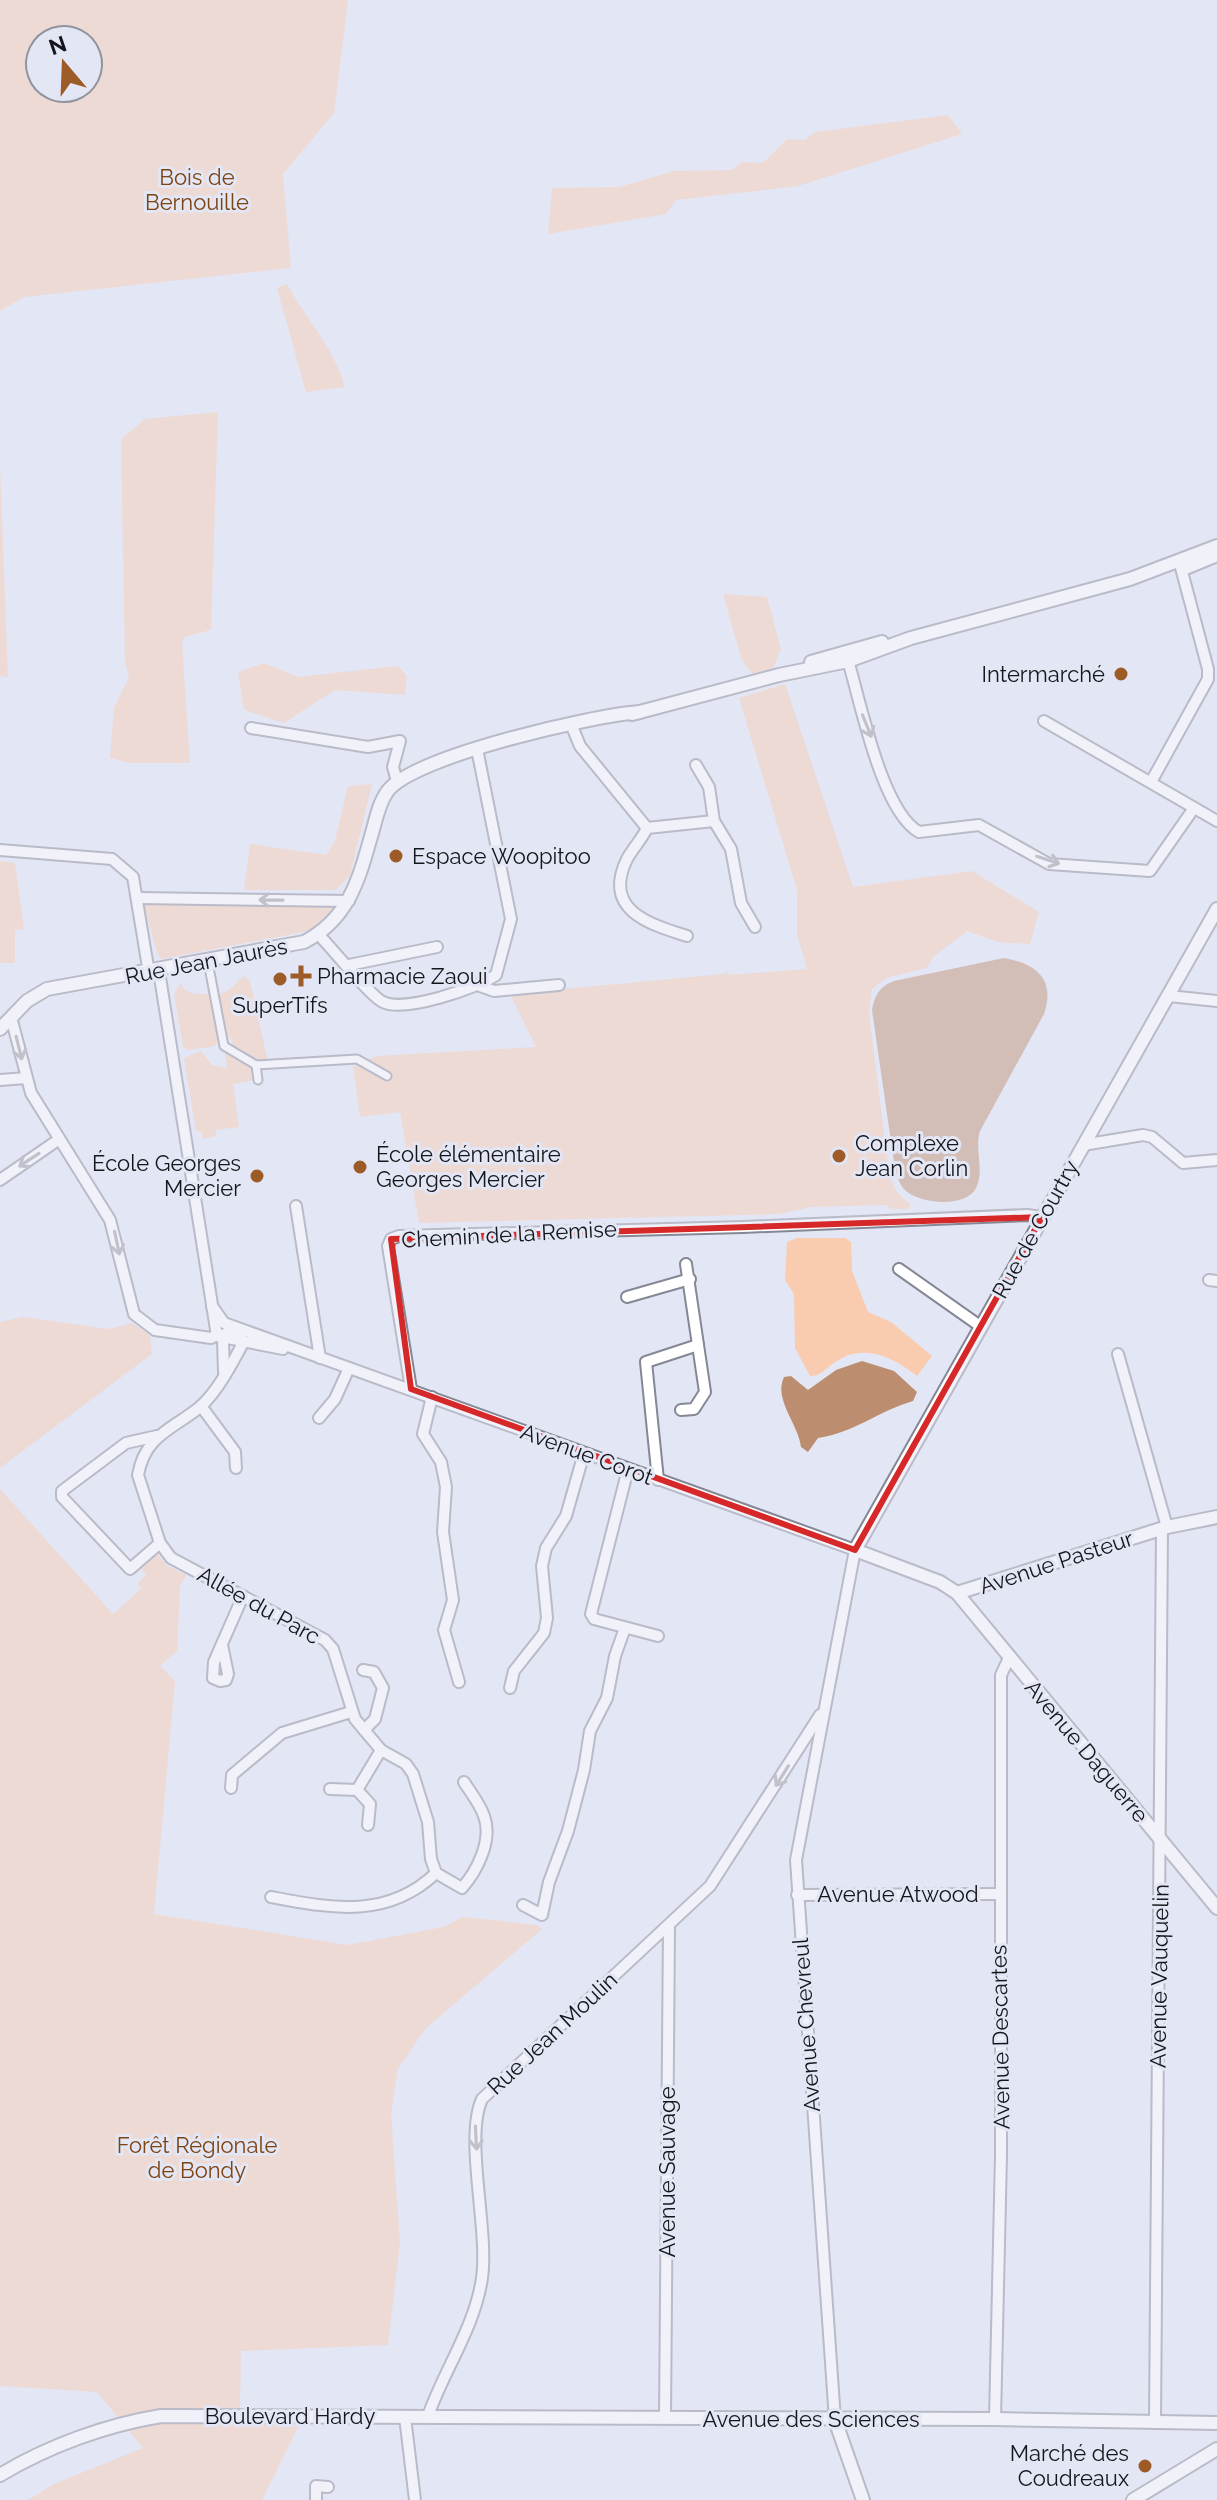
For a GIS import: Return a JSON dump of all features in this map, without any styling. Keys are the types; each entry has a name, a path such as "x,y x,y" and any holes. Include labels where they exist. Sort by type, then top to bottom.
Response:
{"street":[{"path":"1181,566 1217,546"},
{"path":"251,728 368,747 400,741 393,767 397,781 427,764 477,749 640,712 1056,599 1128,587 1217,555"},
{"path":"1151,782 1208,679 1181,566"},
{"path":"847,656 885,788 911,827 919,832 979,825 1049,864 1150,871 1194,808"},
{"path":"1044,721 1217,821"},
{"path":"572,728 580,746 647,828"},
{"path":"318,934 381,1002 399,1006 480,986 496,975 511,919 477,749"},
{"path":"696,765 709,787 714,821 731,849 741,903 755,927"},
{"name":"Rue Jean Jaurès","path":"0,1029 27,1001 47,989 285,948 318,934 349,901 361,876 379,806 397,781"},
{"path":"647,828 714,821"},
{"path":"647,828 623,869 624,899 643,922 687,936"},
{"path":"0,850 112,859 133,877 154,972 224,1374"},
{"path":"138,898 349,901"},
{"name":"Rue de Courtry","path":"855,1550 1083,1145 1212,926 1217,909"},
{"path":"349,965 437,947"},
{"path":"208,962 224,1046 256,1065 357,1059 387,1076"},
{"path":"480,986 494,991 559,985"},
{"path":"1169,996 1217,1001"},
{"path":"11,1017 31,1093 110,1220 134,1314 155,1330 211,1338 220,1338 227,1332 250,1338 260,1336"},
{"path":"256,1065 258,1080"},
{"path":"0,1080 26,1078"},
{"path":"1083,1145 1143,1135 1152,1137 1183,1163 1217,1160"},
{"path":"0,1180 58,1140"},
{"path":"296,1206 320,1358"},
{"name":"Chemin de la Remise","path":"411,1389 388,1246 391,1239 399,1236 743,1227 779,1223 1027,1215 1042,1217"},
{"path":"681,1410 694,1409 705,1392 686,1264"},
{"path":"899,1269 980,1326"},
{"path":"627,1297 690,1279"},
{"path":"212,1306 224,1323 220,1338"},
{"name":"Avenue Corot","path":"224,1323 855,1550"},
{"name":"Avenue Corot","path":"220,1338 320,1358"},
{"path":"157,1436 138,1475 160,1543 130,1569 62,1497 62,1491 126,1443 157,1436 201,1406 243,1343"},
{"path":"658,1480 646,1362 698,1345"},
{"name":"Avenue Vauquelin","path":"1118,1354 1164,1528 1155,2423"},
{"path":"319,1418 335,1399 349,1368"},
{"path":"432,1397 423,1434 441,1462 446,1487 443,1532 453,1600 444,1630 459,1682"},
{"path":"201,1406 235,1452 236,1468"},
{"path":"510,1688 514,1671 544,1633 547,1618 542,1566 546,1548 566,1516 584,1453"},
{"path":"628,1469 591,1614 594,1619 658,1636"},
{"name":"Avenue Pasteur","path":"855,1550 940,1582 957,1593 1164,1528 1217,1517"},
{"name":"Allée du Parc","path":"160,1543 171,1558 325,1640 333,1649 351,1712 381,1750 406,1764 413,1774 428,1822 431,1859 436,1873"},
{"name":"Avenue Chevreul","path":"855,1550 798,1838 797,1895 835,2420 863,2500"},
{"name":"Avenue Daguerre","path":"957,1593 1217,1908"},
{"path":"222,1645 243,1596"},
{"path":"523,1905 542,1915 549,1882 568,1831 584,1770 590,1731 607,1698 615,1656 625,1628"},
{"name":"Avenue Descartes","path":"995,2419 1001,2155 998,1894 1001,1675 1009,1658"},
{"path":"363,1670 374,1672 383,1688 375,1719 364,1730"},
{"name":"Rue Jean Moulin","path":"428,2416 466,2330 482,2276 475,2126 482,2099 710,1886 824,1710"},
{"path":"231,1788 232,1775 272,1738 351,1712"},
{"path":"802,1743 809,1742 816,1748"},
{"path":"357,1790 381,1750"},
{"path":"271,1897 338,1909 370,1906 410,1893 436,1873 462,1888 477,1871 486,1826 484,1815 464,1782"},
{"path":"330,1789 357,1790 370,1804 368,1825"},
{"name":"Avenue Atwood","path":"797,1895 998,1894"},
{"name":"Avenue Sauvage","path":"665,2418 669,1926"},
{"name":"Boulevard Hardy","path":"0,2474 38,2455 93,2435 176,2417 405,2417"},
{"path":"405,2417 415,2500"},
{"name":"Avenue des Sciences","path":"405,2417 1217,2423"},
{"path":"1133,2500 1154,2494 1217,2449"},
{"path":"316,2500 316,2486 328,2487"}],"highlighted area":[{"path":"1042,1217 855,1550 411,1389 391,1239"}],"green space":[{"name":"Bois de Bernouille","path":"0,0 348,0 334,113 283,174 291,268 24,297 0,311"},
{"path":"948,115 962,134 798,186 676,200 666,214 548,234 552,188 619,187 674,171 732,170 742,162 763,163 787,139 805,140 816,132"},
{"path":"287,284 327,346 345,387 306,392 277,288"},
{"path":"218,412 211,630 184,637 182,643 190,763 131,763 110,758 114,708 129,677 125,661 121,439 145,419"},
{"path":"0,466 8,678 0,676"},
{"path":"723,594 767,597 781,649 773,668 752,674 741,658"},
{"path":"264,663 298,677 398,666 407,676 405,695 335,690 284,723 244,710 238,672"},
{"path":"785,684 853,887 972,871 1039,912 1030,944 998,942 967,931 933,957 927,968 886,978 872,989 869,1013 888,1164 894,1187 910,1203 909,1209 889,1209 888,1205 811,1207 779,1214 419,1223 400,1112 360,1117 353,1067 376,1056 536,1047 510,994 724,974 726,971 728,975 807,969 797,934 797,890 739,698"},
{"path":"372,784 350,875 336,890 244,890 250,844 326,855 335,841 348,786"},
{"path":"0,861 15,863 24,929 15,930 15,963 0,963"},
{"path":"143,903 336,906 315,927 303,932 162,959 158,955"},
{"path":"244,976 250,981 268,1062 256,1062 232,1047 232,1040 225,1035 218,995 229,990"},
{"path":"182,981 182,987 191,993 213,995 220,1037 215,1046 189,1050 183,1047 174,994"},
{"path":"201,1051 212,1065 227,1068 225,1053 229,1052 252,1067 255,1080 233,1084 239,1127 216,1130 216,1136 202,1139 202,1132 196,1131 184,1058"},
{"path":"797,1238 845,1238 851,1242 852,1271 868,1312 891,1322 932,1356 917,1376 886,1357 864,1353 842,1358 819,1374 810,1376 795,1348 794,1294 785,1280 787,1242"},
{"path":"23,1317 109,1329 132,1323 150,1335 152,1354 0,1468 0,1322"},
{"name":"Forêt Régionale de Bondy","path":"0,1489 113,1614 141,1589 137,1584 146,1575 141,1569 157,1553 166,1565 186,1575 180,1587 177,1651 160,1666 175,1681 154,1914 348,1945 444,1927 462,1917 537,1925 542,1929 426,2028 398,2069 391,2113 400,2242 388,2345 241,2351 240,2409 298,2427 262,2500 28,2500 54,2484 143,2448 97,2392 0,2386"}],"shaded area":[{"path":"1004,958 1034,969 1045,982 1047,1002 1044,1014 980,1131 980,1174 976,1188 963,1199 943,1202 922,1199 904,1189 895,1169 872,1010 875,1000 881,989 894,981"},
{"path":"862,1361 894,1371 917,1392 913,1401 844,1431 818,1438 808,1452 801,1447 784,1403 781,1385 784,1377 791,1376 808,1390 836,1370"}],"place":[{"name":"Intermarché","path":"1121,674"},
{"name":"Espace Woopitoo","path":"396,856"},
{"name":"Pharmacie Zaoui","path":"301,976"},
{"name":"SuperTifs","path":"280,979"},
{"name":"Complexe Jean Corlin","path":"839,1156"},
{"name":"École élémentaire Georges Mercier","path":"360,1167"},
{"name":"École Georges Mercier","path":"257,1176"},
{"name":"Marché des Coudreaux","path":"1145,2466"}]}
